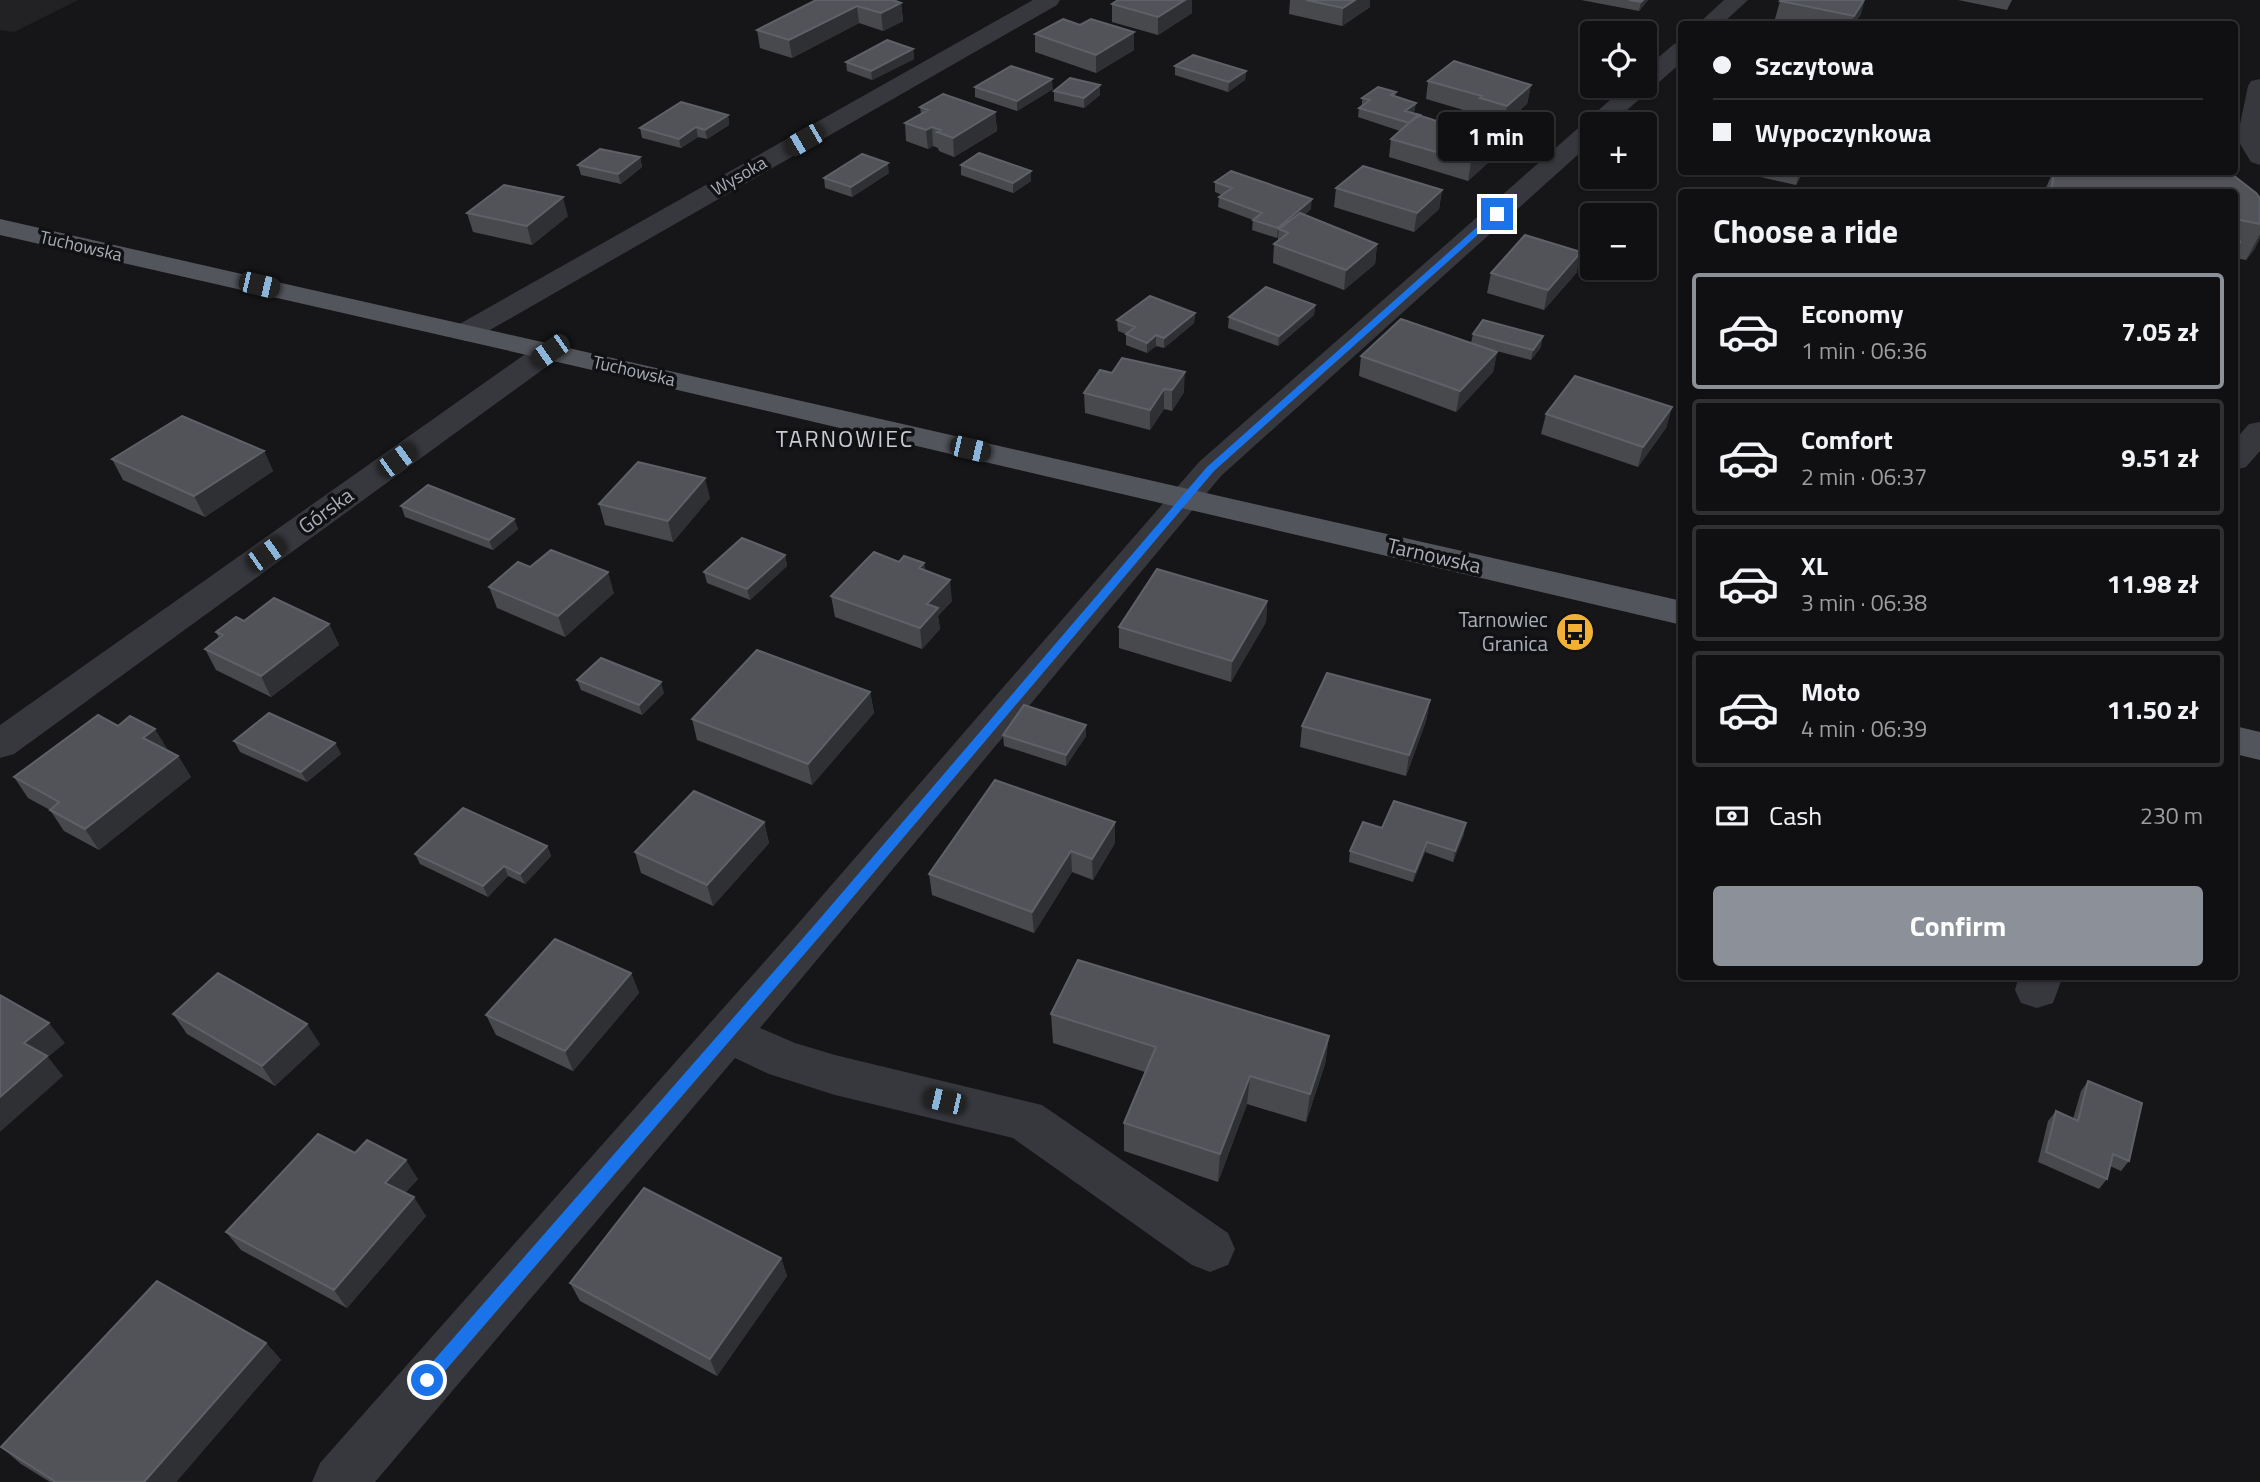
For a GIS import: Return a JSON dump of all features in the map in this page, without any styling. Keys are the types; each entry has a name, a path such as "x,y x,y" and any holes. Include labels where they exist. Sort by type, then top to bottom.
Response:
{"main road":[{"name":"Tuchowska","path":"0,227 1186,498"},
{"name":"Tarnowska","path":"1186,498 1678,612"},
{"path":"2238,741 2260,746"}],"street":[{"name":"Wysoka","path":"466,332 1049,0"},
{"path":"1712,21 1737,0"},
{"path":"1657,71 1678,53"},
{"path":"2260,86 2250,139 2260,158"},
{"path":"1611,112 1626,98"},
{"path":"338,1482 727,1034 1186,498 1227,454 1580,139"},
{"name":"Górska","path":"0,744 550,351"},
{"path":"2238,457 2260,431"},
{"path":"727,1034 785,1060 835,1075 1025,1120 1210,1249"}],"shaded area":[{"path":"0,0 78,0 14,32 0,30"}],"building":[{"path":"816,0 893,0 901,3 881,13 857,6 789,40 757,30"},
{"path":"1118,0 1185,0 1158,17 1112,4"},
{"path":"1306,0 1355,0 1343,8"},
{"path":"1781,0 1864,0 1854,16"},
{"path":"1063,19 1080,25 1091,19 1134,32 1096,55 1035,34"},
{"path":"887,40 913,49 871,71 846,62"},
{"path":"1193,55 1246,71 1229,82 1175,66"},
{"path":"1454,61 1531,85 1507,106 1428,81"},
{"path":"1011,66 1052,79 1017,101 975,87"},
{"path":"1070,78 1100,85 1084,98 1054,91"},
{"path":"1378,87 1396,92 1391,95 1416,103 1405,111 1420,115 1409,123 1359,108 1370,100 1362,98"},
{"path":"943,94 995,112 953,138 937,132 941,130 932,127 926,130 905,123 928,110 920,107"},
{"path":"681,102 728,115 705,130 696,127 679,139 640,128"},
{"path":"1418,115 1495,140 1471,162 1391,139"},
{"path":"600,149 640,157 618,174 578,165"},
{"path":"979,153 1031,171 1013,183 961,165"},
{"path":"862,154 888,163 851,187 824,178"},
{"path":"1363,166 1442,190 1417,213 1336,188"},
{"path":"1231,171 1312,199 1278,228 1253,220 1262,213 1219,197 1232,188 1215,182"},
{"path":"2054,175 2233,175 2260,198 2260,224 2238,220 2238,189 2051,189"},
{"path":"504,185 563,197 527,226 467,213"},
{"path":"1300,213 1377,244 1346,270 1274,244 1288,233 1279,229"},
{"path":"1525,235 1580,252 1548,290 1491,273"},
{"path":"1266,287 1315,305 1279,336 1229,317"},
{"path":"1150,296 1195,313 1164,338 1156,335 1147,343 1126,334 1135,327 1117,320"},
{"path":"1401,319 1497,352 1460,391 1361,356"},
{"path":"1483,320 1543,336 1533,350 1473,334"},
{"path":"1122,358 1185,372 1172,390 1164,389 1150,410 1084,393 1100,370 1112,373"},
{"path":"1575,376 1672,407 1643,447 1546,414"},
{"path":"182,416 264,451 194,496 112,459"},
{"path":"638,462 705,478 668,521 599,504"},
{"path":"428,485 514,519 489,540 401,506"},
{"path":"742,538 785,555 747,589 704,572"},
{"path":"551,550 608,572 558,616 489,587 518,562 530,567"},
{"path":"874,552 899,562 904,556 924,563 919,568 950,580 927,604 938,608 920,628 831,596"},
{"path":"1157,569 1267,601 1232,661 1119,627"},
{"path":"274,598 329,624 261,676 205,649 223,635 216,632 236,617 244,621"},
{"path":"757,650 870,692 808,764 692,719"},
{"path":"601,658 661,682 639,705 577,680"},
{"path":"1327,673 1430,700 1409,755 1302,726"},
{"path":"1024,705 1086,725 1066,755 1003,735"},
{"path":"269,713 335,743 301,772 234,741"},
{"path":"98,715 118,726 130,716 155,729 143,738 178,756 85,829 50,810 59,802 14,777"},
{"path":"995,780 1115,822 1092,859 1071,851 1032,912 929,874"},
{"path":"694,791 764,822 707,885 635,852"},
{"path":"1394,801 1466,823 1455,851 1427,842 1415,872 1350,851 1363,822 1382,828"},
{"path":"463,808 547,846 520,874 504,866 483,886 415,854"},
{"path":"555,939 631,973 565,1051 486,1015"},
{"path":"1078,960 1329,1036 1310,1094 1250,1076 1220,1154 1124,1123 1156,1047 1051,1014"},
{"path":"218,973 307,1024 262,1066 173,1014"},
{"path":"0,995 49,1023 24,1043 47,1056 0,1097"},
{"path":"2088,1081 2142,1103 2129,1161 2113,1154 2107,1179 2046,1152 2056,1111 2078,1121"},
{"path":"318,1134 355,1153 367,1140 406,1160 385,1183 414,1197 334,1290 226,1232"},
{"path":"644,1188 781,1258 710,1359 570,1283"},
{"path":"157,1281 266,1343 144,1482 56,1482 1,1447"}],"place":[{"name":"Tarnowiec Granica","path":"1575,632"}],"district":[{"name":"TARNOWIEC","path":"845,439"}],"route":[{"path":"427,1380 821,925 1210,469 1497,214"}]}
